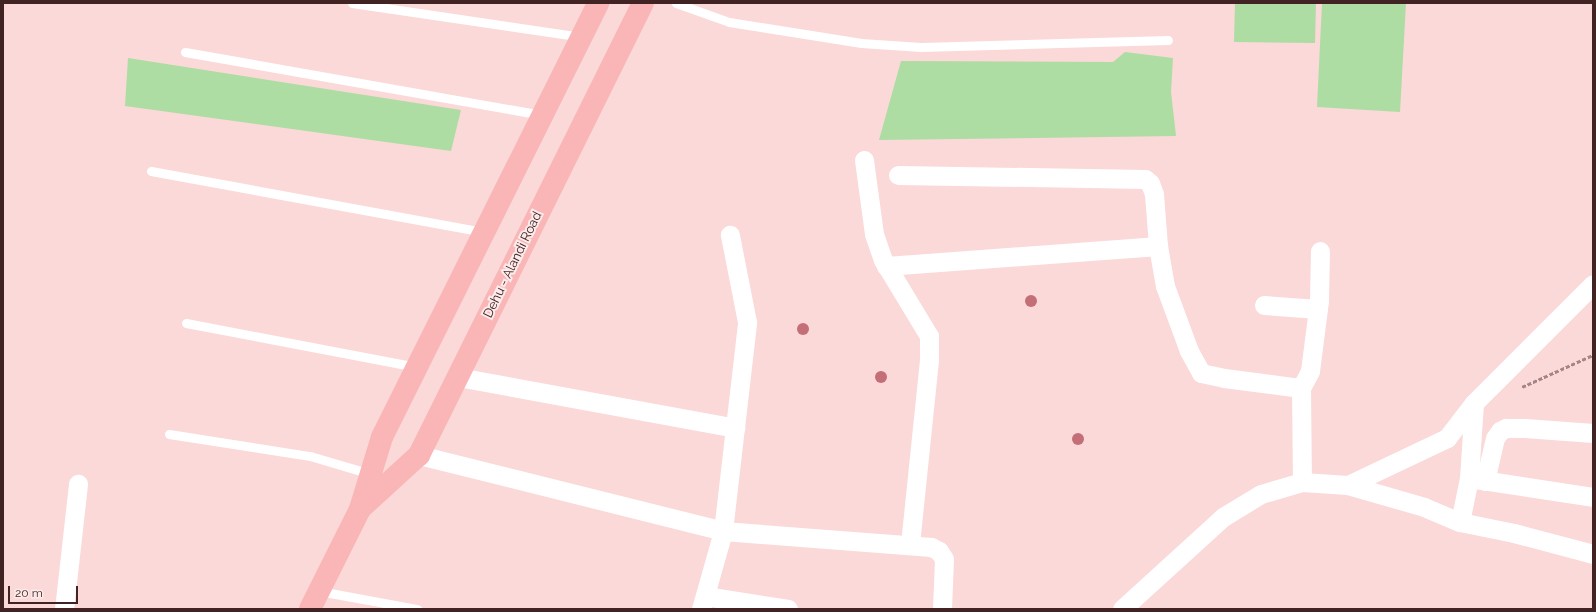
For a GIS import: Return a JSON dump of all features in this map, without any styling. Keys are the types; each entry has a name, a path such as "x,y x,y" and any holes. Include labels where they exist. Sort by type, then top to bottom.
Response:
{"main road":[{"name":"Dehu - Alandi Road","path":"315,600 360,509 382,437 598,3"},
{"name":"Dehu - Alandi Road","path":"360,509 419,455 643,3"}],"street":[{"path":"864,160 874,234 886,266 925,328 930,341 910,545"},
{"path":"898,175 1145,178 1150,183 1154,194 1158,246 1165,286 1189,351 1201,373 1224,378 1301,388"},
{"path":"730,235 747,322 724,531 703,602 788,609"},
{"path":"886,266 1158,246"},
{"path":"1302,482 1301,388 1310,371 1318,309 1320,251"},
{"path":"1348,485 1447,438 1474,403 1503,376 1593,284"},
{"path":"1264,305 1318,309"},
{"path":"458,377 735,428"},
{"path":"1474,403 1477,480"},
{"path":"1460,522 1495,438 1500,431 1506,428 1525,428 1593,434"},
{"path":"419,455 724,531 931,547 940,551 944,559 942,609"},
{"path":"1477,480 1593,498"},
{"path":"1122,609 1224,517 1261,494 1302,482 1348,485 1424,507 1460,522 1514,533 1593,554"},
{"path":"64,609 78,484"}],"lane":[{"path":"352,3 581,37"},
{"path":"676,3 729,22 861,43 921,47 1168,40"},
{"path":"184,52 542,115"},
{"path":"150,171 484,232"},
{"path":"186,323 417,367"},
{"path":"169,434 324,459 371,474"},
{"path":"315,600 417,609"}],"path":[{"path":"1503,376 1510,387 1521,388 1593,355"}],"building":[{"path":"1235,3 1316,3 1315,43 1234,42"},
{"path":"1322,3 1406,3 1400,112 1317,107"},
{"path":"1125,52 1173,58 1171,92 1176,136 879,140 901,61 1113,62"},
{"path":"128,58 461,110 451,151 125,106"}]}
